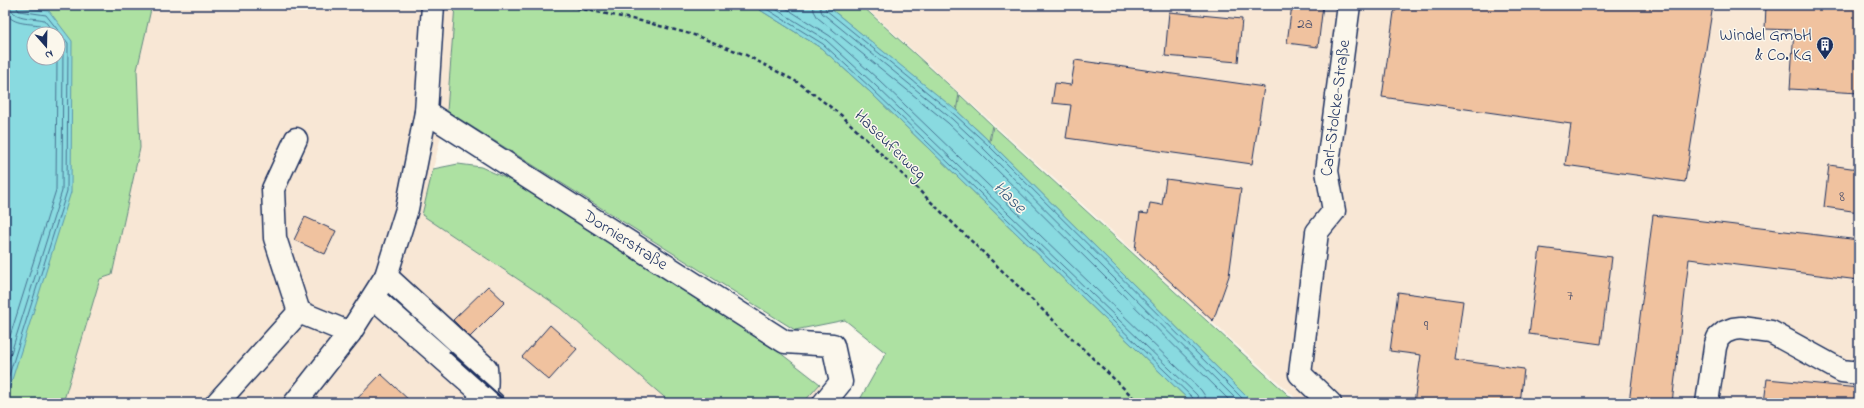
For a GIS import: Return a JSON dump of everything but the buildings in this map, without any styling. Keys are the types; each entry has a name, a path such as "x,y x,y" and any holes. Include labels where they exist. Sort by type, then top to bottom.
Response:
{"street":[{"path":"295,403 350,333 374,298 386,276 407,210 426,112 434,5"},
{"name":"Carl-Stolcke-Straße","path":"1330,403 1300,374 1317,232 1334,211 1327,171 1349,5"},
{"name":"Dornierstraße","path":"426,112 785,342 833,345 841,382 824,403"},
{"path":"296,139 273,189 275,238 299,312 350,333"},
{"path":"386,276 486,368 487,385 485,400"},
{"path":"374,298 485,400"},
{"path":"217,403 299,312"},
{"path":"1707,403 1715,347 1718,338 1725,332 1733,329 1741,328 1771,332 1842,371 1859,373"}],"path":[{"name":"Haseuferweg","path":"563,5 641,20 694,35 746,55 799,83 841,114 1139,403"}],"shaded area":[{"path":"152,5 455,5 447,111 422,215 561,308 671,403 63,403 100,279 112,275 140,148 137,70"},
{"path":"863,5 1859,5 1859,403 1301,403"},
{"path":"820,384 854,403 803,403"}],"green space":[{"path":"5,5 152,5 137,70 140,148 112,275 100,279 63,403 5,403"},
{"path":"455,5 752,5 821,48 869,91 1192,403 858,403 886,353 845,320 795,330 447,111"},
{"path":"826,5 861,5 959,94 956,111"},
{"path":"960,95 992,125 989,141 957,111"},
{"path":"993,126 1297,403 1253,403 990,142"},
{"path":"458,164 481,167 512,181 779,352 820,384 803,403 671,403 561,308 422,215 433,169"}],"water":[{"path":"5,5 49,11 60,26 26,26 26,66 66,66 66,33 72,41 71,192 5,402"},
{"name":"Hase","path":"752,5 826,5 957,111 1253,403 1192,403 869,91 821,48"}],"railway":[{"path":"450,352 507,403"}],"place":[{"name":"Windel GmbH & Co. KG","path":"1825,60"}]}
